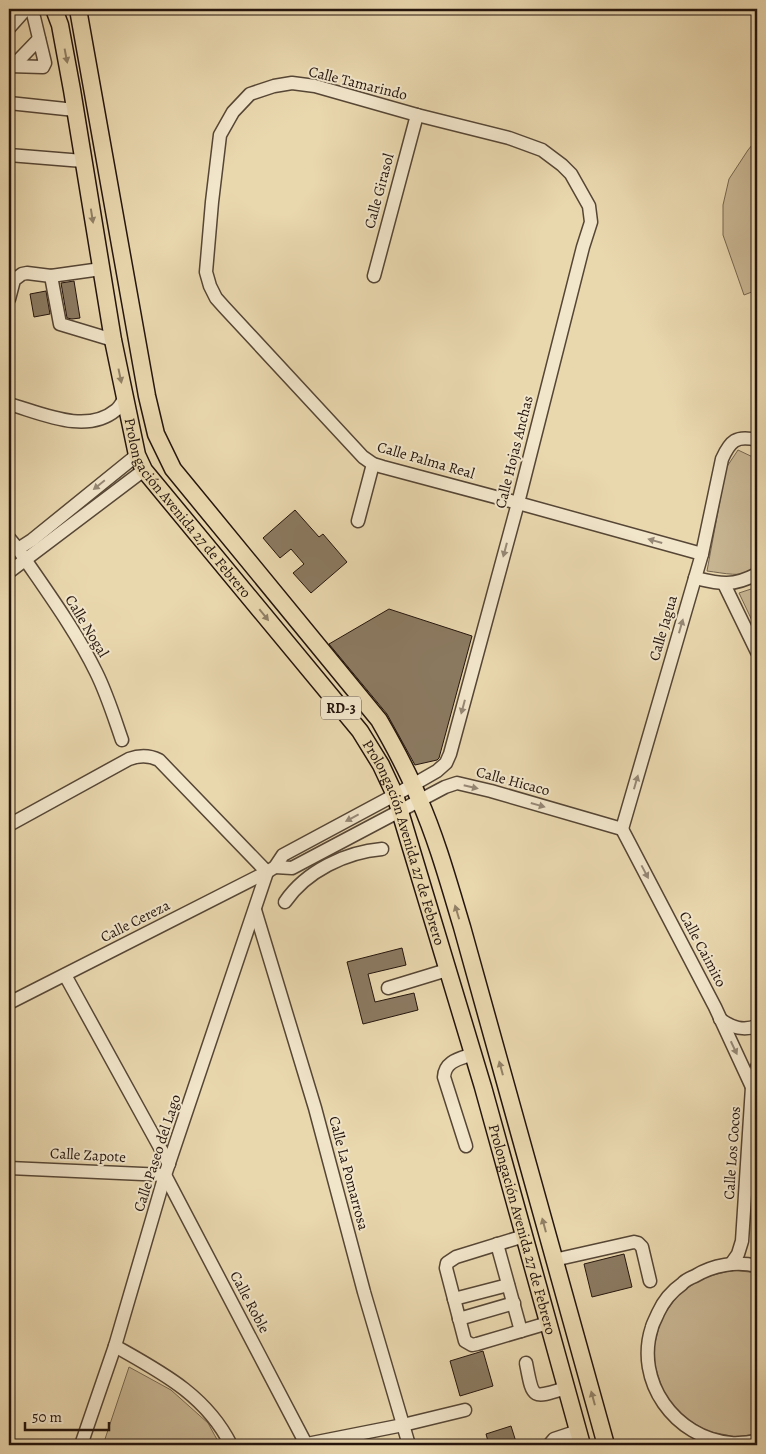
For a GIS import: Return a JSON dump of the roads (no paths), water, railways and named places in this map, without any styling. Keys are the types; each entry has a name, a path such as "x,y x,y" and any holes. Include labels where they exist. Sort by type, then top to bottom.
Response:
{"main road":[{"name":"Prolongación Avenida 27 de Febrero","path":"54,9 60,25 113,340 137,455 144,470 360,731 381,766 395,795 473,1054 580,1438"},
{"name":"Prolongación Avenida 27 de Febrero","path":"78,9 140,358 156,434 173,469 379,720 400,756 413,785 443,865 462,927 606,1445"}],"street":[{"path":"9,28 26,9"},
{"path":"11,66 43,67 45,63 32,9"},
{"path":"11,66 39,39"},
{"name":"Calle Tamarindo","path":"210,286 206,272 220,136 233,112 250,94 274,86 292,84 315,86 417,115 509,138 542,150 562,164"},
{"path":"9,103 75,110"},
{"name":"Calle Girasol","path":"374,276 417,115"},
{"path":"9,155 83,161"},
{"name":"Calle Hojas Anchas","path":"437,771 446,763 450,754 591,222 589,206 581,189 572,174 562,164"},
{"path":"9,299 14,280 22,274 51,276 101,269"},
{"path":"51,276 60,324 113,340"},
{"name":"Calle Palma Real","path":"210,286 216,298 224,307 364,458 373,464 702,554"},
{"path":"9,404 67,421 78,422 97,419 117,410 125,398"},
{"name":"Calle Jagua","path":"622,829 702,554 722,459 728,447 736,439 757,440"},
{"path":"9,572 32,540 137,455"},
{"path":"358,521 373,464"},
{"path":"22,554 144,470"},
{"name":"Calle Nogal","path":"9,538 22,554 75,634 96,671 109,701 122,740"},
{"path":"694,578 732,584 757,574"},
{"path":"724,584 757,652"},
{"path":"9,826 129,759 144,755 159,760 271,870"},
{"path":"437,771 445,787"},
{"name":"Calle Cereza","path":"271,870 283,855 437,771"},
{"name":"Calle Hicaco","path":"400,811 445,787 457,783 622,829"},
{"name":"Calle Cereza","path":"9,1003 271,870 292,868 400,811"},
{"name":"Calle Caimito","path":"622,829 720,1019 752,1087"},
{"path":"285,902 291,893 330,863 364,852 382,849"},
{"path":"324,851 330,863"},
{"name":"Calle Paseo del Lago","path":"81,1445 115,1346 167,1170 255,910 271,870"},
{"name":"Calle La Pomarrosa","path":"255,910 315,1108 364,1292 409,1445"},
{"path":"388,988 448,970"},
{"name":"Calle Roble","path":"65,975 167,1170 304,1444"},
{"path":"720,1019 734,1027 750,1028 757,1026"},
{"path":"466,1146 444,1077 444,1071 453,1061 473,1054"},
{"name":"Calle Los Cocos","path":"731,1264 738,1254 742,1241 752,1087 757,1067"},
{"name":"Calle Zapote","path":"9,1168 167,1170"},
{"path":"524,1236 456,1257 447,1263 446,1268 465,1341 472,1345 548,1323"},
{"name":"Calle Los Cocos","path":"742,1241 746,1254 756,1265"},
{"path":"554,1260 634,1242 642,1246 650,1281"},
{"path":"497,1244 521,1331"},
{"name":"Calle Los Cocos","path":"756,1265 731,1264 705,1270 682,1284 663,1303 652,1328 648,1354 652,1381 663,1405 682,1424 705,1437 731,1443 757,1441"},
{"path":"454,1299 508,1285"},
{"path":"459,1319 514,1303"},
{"path":"115,1346 167,1376 191,1394 213,1416 231,1445"},
{"path":"526,1363 531,1389 535,1393 543,1395 566,1388"},
{"path":"304,1444 403,1426 465,1410"},
{"path":"549,1445 554,1439 580,1438"}]}
